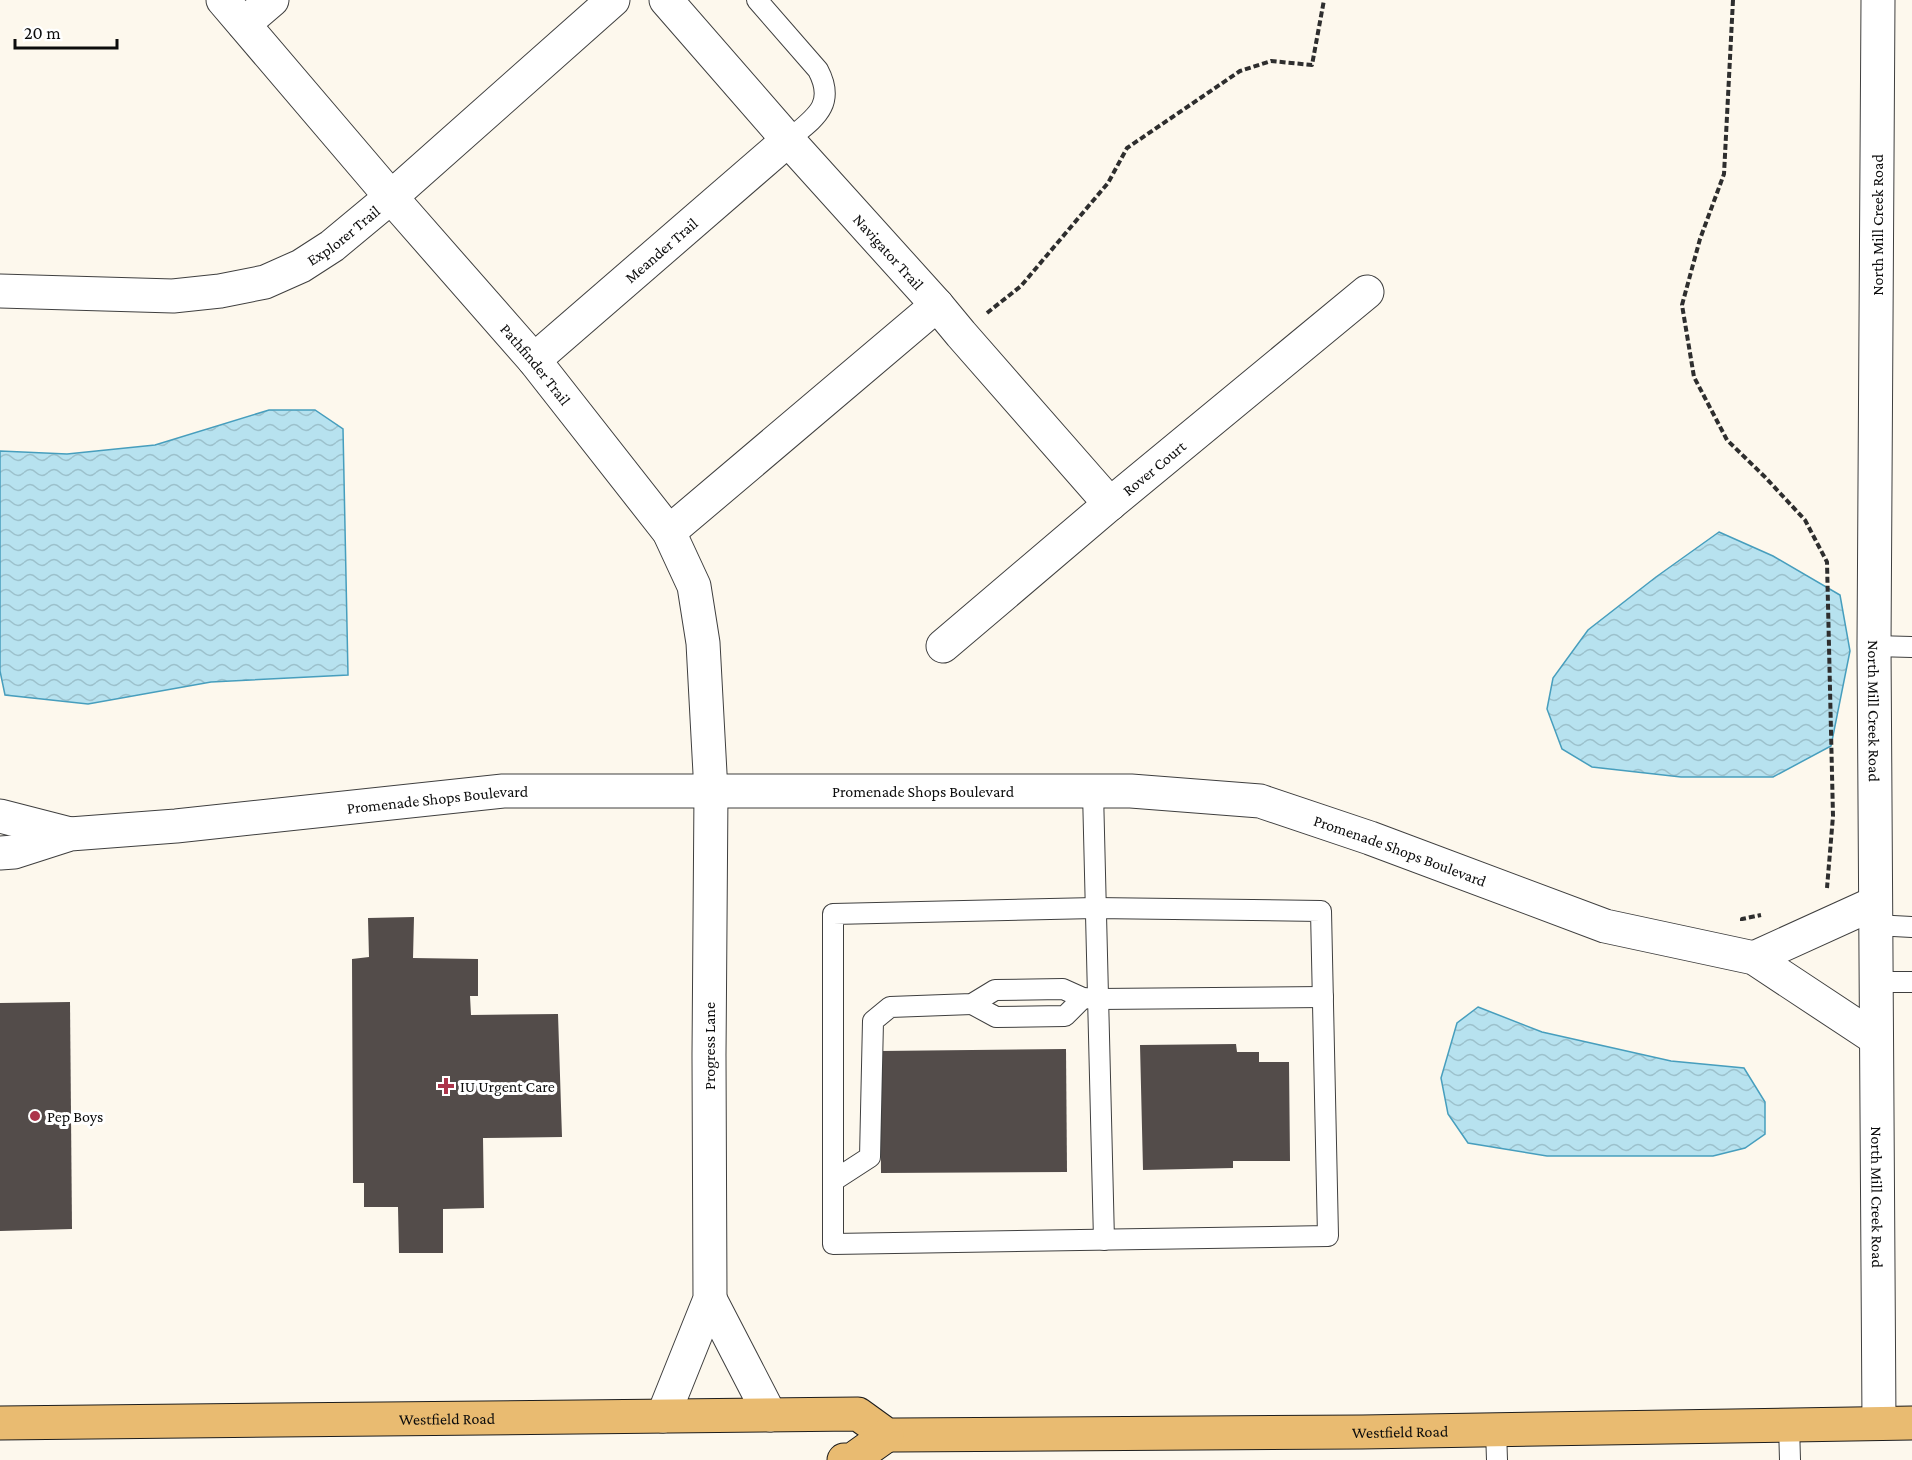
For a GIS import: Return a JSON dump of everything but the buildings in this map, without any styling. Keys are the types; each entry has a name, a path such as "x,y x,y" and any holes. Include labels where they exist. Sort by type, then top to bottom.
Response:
{"main road":[{"name":"Westfield Road","path":"0,1423 858,1414 887,1435 1497,1445 1789,1425 1912,1423"},
{"path":"844,1460 852,1460 887,1435"}],"street":[{"name":"Pathfinder Trail","path":"223,0 534,360 669,532 694,586 703,643 711,792"},
{"path":"244,24 272,0"},
{"name":"Explorer Trail","path":"0,291 172,296 220,291 265,282 301,266 332,246 391,197 613,0"},
{"name":"Navigator Trail","path":"666,0 1110,504"},
{"name":"North Mill Creek Road","path":"1878,0 1874,646 1879,1423"},
{"name":"Meander Trail","path":"534,360 788,140"},
{"name":"Rover Court","path":"943,646 1110,504 1367,292"},
{"path":"669,532 937,305"},
{"name":"Promenade Shops Boulevard","path":"0,853 14,852 70,834 176,826 503,791 1131,791 1260,801 1382,842 1605,926 1748,956 1875,1038"},
{"name":"Progress Lane","path":"711,792 709,1055 711,1299"},
{"name":"Promenade Shops Boulevard","path":"0,816 70,834"},
{"path":"1748,956 1875,914"},
{"path":"711,1299 770,1415"},
{"path":"663,1416 711,1299"}],"lane":[{"path":"757,0 818,70 824,81 824,103 820,113 788,140"},
{"path":"1874,646 1912,646"},
{"path":"1093,792 1095,908 1091,999 1104,1240"},
{"path":"1095,908 1321,911 1323,997 1328,1236 833,1244 833,914 1095,908"},
{"path":"1875,914 1912,927"},
{"path":"1875,981 1912,981"},
{"path":"833,1181 870,1158 873,1021 890,1007 972,1004 995,990 1063,989 1091,999 1323,997"},
{"path":"972,1004 996,1017 1065,1016 1091,999"},
{"path":"1789,1425 1790,1460"}],"path":[{"path":"961,334 1021,286 1108,183 1127,148 1240,71 1271,61 1312,64 1324,0"},
{"path":"1733,0 1724,174 1700,239 1682,305 1694,376 1727,440 1805,520 1827,562 1833,816 1827,892"},
{"path":"1748,956 1742,919 1762,915"}],"water":[{"path":"269,410 315,410 343,429 348,675 211,682 88,704 5,695 0,671 0,451 67,454 155,445"},
{"path":"1719,532 1773,556 1840,595 1850,651 1831,746 1773,777 1681,777 1592,767 1562,749 1547,709 1553,678 1588,630"},
{"path":"1478,1007 1542,1032 1671,1061 1744,1068 1765,1102 1765,1134 1745,1148 1713,1156 1547,1156 1468,1143 1448,1114 1441,1078 1457,1023"}],"place":[{"name":"IU Urgent Care","path":"446,1086"},
{"name":"Pep Boys","path":"35,1116"}]}
